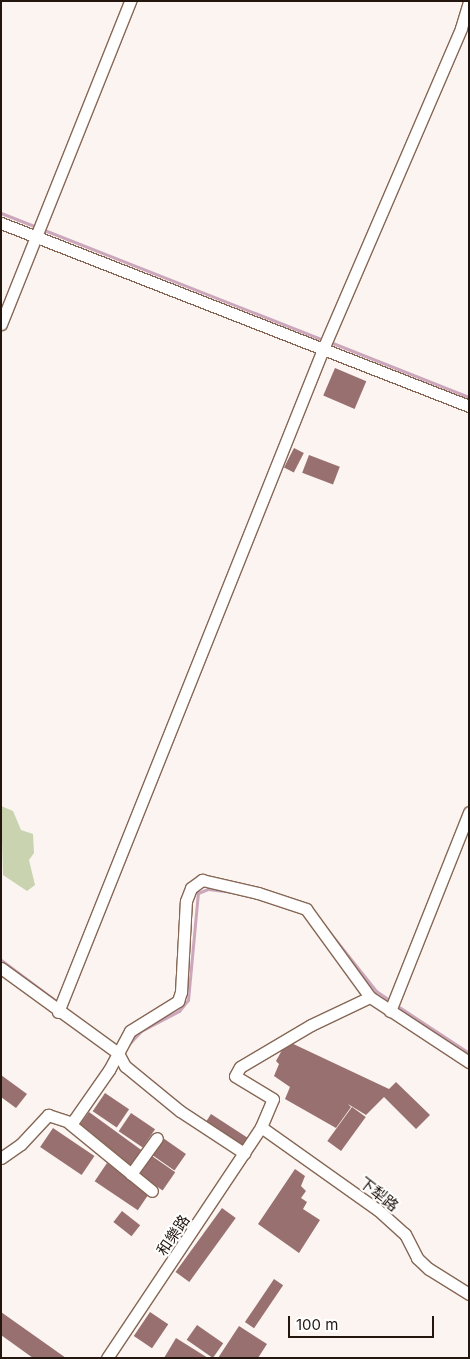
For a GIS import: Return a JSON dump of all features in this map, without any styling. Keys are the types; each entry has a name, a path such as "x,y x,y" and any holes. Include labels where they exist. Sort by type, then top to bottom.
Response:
{"street":[{"path":"1,324 130,1"},
{"path":"58,1012 323,349 461,28 469,1"},
{"path":"1,223 469,406"},
{"path":"390,1011 469,812"},
{"path":"68,1123 110,1070 130,1031 137,1024 178,1001 181,992 186,901 191,888 202,880 258,893 306,909 370,997 469,1062"},
{"path":"1,968 58,1012 118,1053 125,1066 180,1111 244,1153"},
{"name":"和樂路","path":"107,1358 261,1127 273,1099 235,1076 240,1067 311,1025 370,997"},
{"path":"1,1158 21,1144 48,1115 68,1123 152,1191"},
{"name":"下犁路","path":"261,1127 378,1210 405,1234 423,1264 444,1281 469,1294"},
{"path":"131,1174 157,1138"}],"green space":[{"path":"1,806 13,811 21,830 33,834 34,853 29,860 35,885 27,891 3,875"}],"building":[{"path":"335,368 366,381 355,409 323,396"},
{"path":"294,448 304,453 294,473 284,468"},
{"path":"309,455 340,467 333,485 302,473"},
{"path":"287,1041 389,1089 396,1082 430,1115 416,1129 384,1097 366,1115 348,1104 351,1107 336,1128 285,1099 290,1087 274,1076 279,1064 276,1061"},
{"path":"1,1075 27,1094 16,1108 1,1097"},
{"path":"105,1093 129,1109 117,1127 93,1111"},
{"path":"352,1107 366,1117 341,1151 327,1141"},
{"path":"89,1112 142,1150 129,1167 77,1129"},
{"path":"131,1113 155,1129 143,1147 119,1131"},
{"path":"211,1114 249,1139 242,1149 204,1125"},
{"path":"53,1128 94,1156 82,1175 40,1147"},
{"path":"163,1138 186,1154 174,1170 152,1154"},
{"path":"149,1154 175,1172 163,1190 136,1172"},
{"path":"107,1163 150,1192 138,1210 95,1181"},
{"path":"295,1169 305,1176 301,1186 306,1191 301,1198 307,1202 303,1209 320,1220 299,1253 258,1224"},
{"path":"222,1208 236,1218 189,1282 176,1272"},
{"path":"122,1211 140,1225 132,1236 113,1222"},
{"path":"274,1279 283,1285 254,1328 245,1322"},
{"path":"1,1312 66,1358 33,1358 1,1335"},
{"path":"150,1312 168,1324 152,1348 134,1336"},
{"path":"197,1325 223,1343 213,1358 187,1340"},
{"path":"239,1326 267,1344 258,1358 218,1358"},
{"path":"176,1338 208,1358 164,1358"}],"waterway":[{"path":"1,213 324,340"},
{"path":"330,342 469,397"},
{"path":"127,1046 141,1031 179,1011 188,1000 198,893 208,889 231,892"},
{"path":"311,909 376,991 391,1001"},
{"path":"1,960 56,1001"},
{"path":"396,1005 469,1053"}]}
